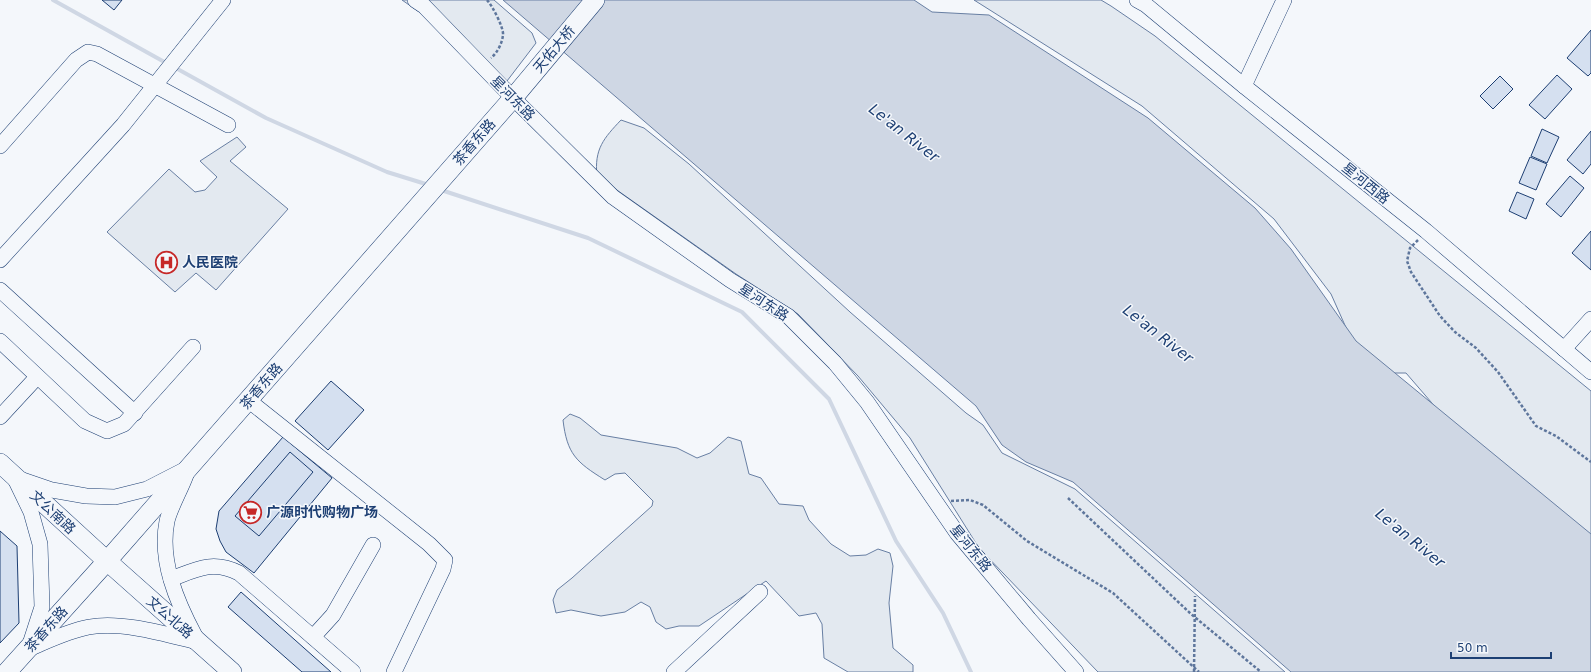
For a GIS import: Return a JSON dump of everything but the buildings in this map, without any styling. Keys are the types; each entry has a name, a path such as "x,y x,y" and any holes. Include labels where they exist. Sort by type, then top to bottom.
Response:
{"main road":[{"name":"天佑大桥","path":"513,98 595,0"},
{"name":"茶香东路","path":"7,672 107,562 513,98"},
{"name":"文公南路","path":"0,463 107,562"},
{"name":"文公北路","path":"107,562 232,672"}],"street":[{"path":"0,260 123,125 223,0"},
{"name":"星河东路","path":"415,0 424,6 482,67 613,196 730,280 788,316 835,363 867,402 957,533 1029,619 1076,672"},
{"name":"星河西路","path":"1137,0 1146,5 1244,86 1426,231 1591,372"},
{"path":"1244,86 1284,0"},
{"path":"0,146 76,60 88,52 97,54 228,125"},
{"path":"0,290 135,413"},
{"path":"1564,349 1591,319"},
{"path":"0,341 85,421 107,431 124,424 193,347"},
{"path":"0,417 37,377"},
{"path":"248,400 429,544 445,560 443,569 394,672"},
{"path":"14,476 52,490 86,496 115,497 147,489 189,468"},
{"path":"189,468 167,520 165,548 171,579 182,610 198,642"},
{"path":"14,476 31,512 40,544 42,607 28,648"},
{"path":"313,636 333,615 373,545"},
{"path":"171,579 208,566 230,568 240,573 353,672"},
{"path":"674,672 760,592"},
{"path":"28,648 66,633 90,627 125,627 198,642"}],"path":[{"path":"482,67 497,53 503,34 492,4 487,0"},
{"path":"1426,231 1410,248 1407,261 1411,272 1440,316 1455,332 1476,348 1498,372 1536,426 1556,436 1591,462"},
{"path":"1068,498 1196,618 1261,672"},
{"path":"936,503 970,500 983,505 1027,541 1113,593 1200,672"},
{"path":"1194,672 1196,618 1195,596"}],"shaded area":[{"path":"402,0 494,0 532,33 536,43 507,81 474,50"},
{"path":"974,0 1101,0 1111,6 1155,36 1591,391 1591,555 1463,439 1406,373 1385,373 1356,350 1331,294 1274,219 1142,106"},
{"path":"621,120 644,128 689,164 850,312 966,413 983,425 1002,453 1075,489 1285,672 1098,672 979,548 910,438 858,376 798,314 736,274 597,176 596,167 599,151 605,139"},
{"path":"237,137 246,147 230,161 288,209 216,290 196,273 175,292 107,232 169,169 195,192 205,190 217,177 200,161"},
{"path":"570,414 580,418 601,435 677,448 697,458 710,453 728,437 741,441 749,474 761,478 779,504 803,506 809,520 831,544 850,556 866,555 878,549 890,553 893,566 889,603 893,648 913,665 913,672 848,672 824,658 822,624 816,613 799,616 766,581 699,626 679,626 666,629 656,622 650,607 641,602 625,612 601,616 571,610 556,613 553,600 557,590 652,506 653,501 625,473 615,474 605,480 580,462 570,449 565,432 563,420"}],"water":[{"name":"Le'an River","path":"503,0 914,0 932,12 989,15 1148,118 1255,208 1291,249 1356,341 1591,534 1591,672 1291,672 1073,482 1026,462 1002,445 976,406"}],"waterway":[{"path":"53,0 168,64"},
{"path":"174,67 266,118 387,172 429,185"},
{"path":"441,190 588,238 742,312 829,399 896,541 943,613 971,672"}],"place":[{"name":"人民医院","path":"166,262"},
{"name":"广源时代购物广场","path":"250,512"}]}
